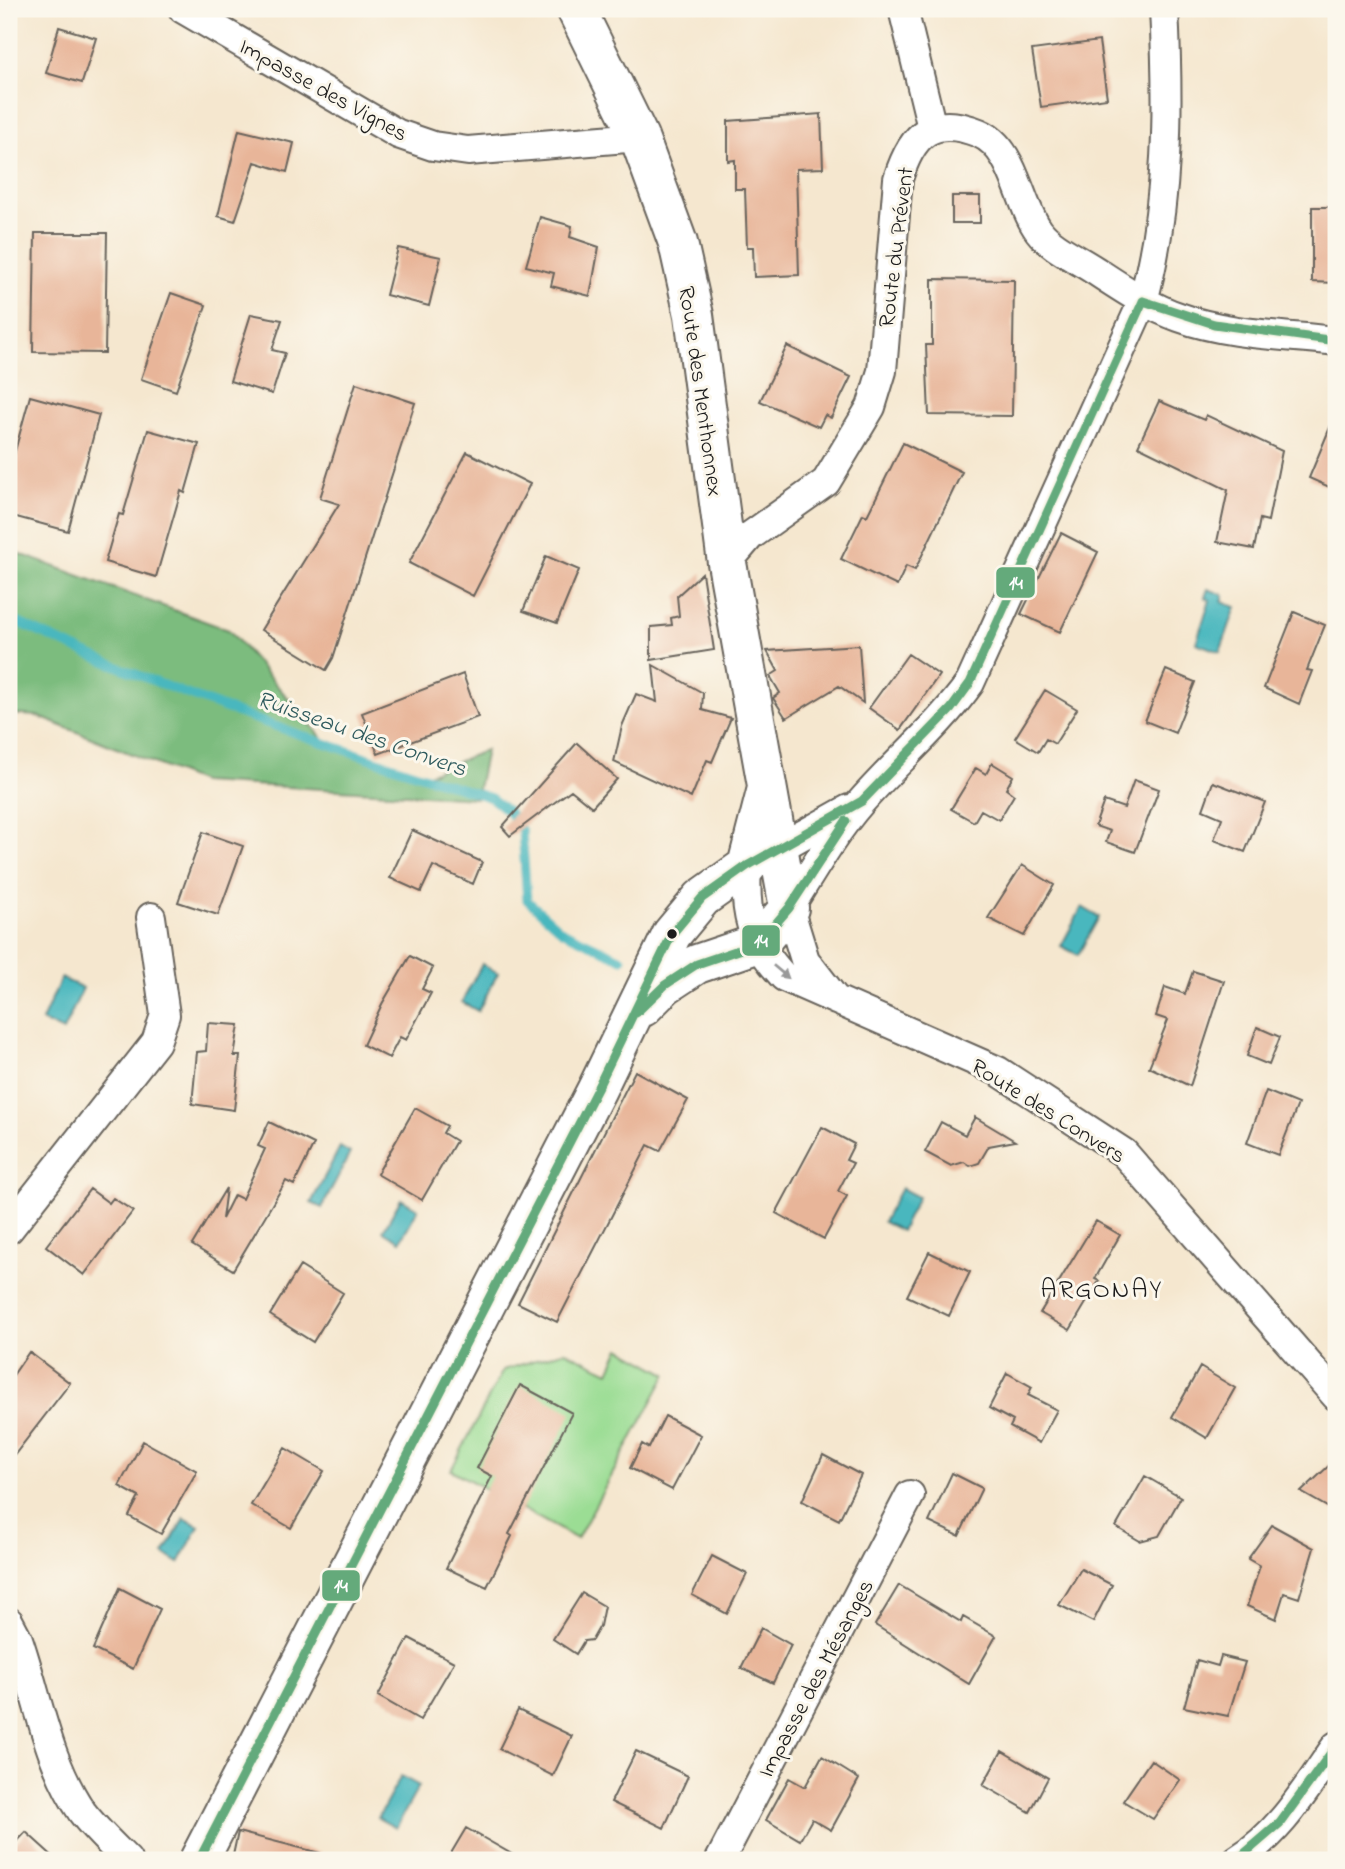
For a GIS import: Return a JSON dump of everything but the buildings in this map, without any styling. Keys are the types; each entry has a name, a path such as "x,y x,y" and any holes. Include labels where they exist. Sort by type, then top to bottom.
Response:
{"street":[{"name":"Impasse des Vignes","path":"183,9 398,134 433,146 468,151 639,137"},
{"name":"Route des Menthonnex","path":"576,9 639,137 678,243 694,315 727,563 766,792 779,845 789,908"},
{"path":"902,9 932,128 943,124 952,125 991,140 1003,157 1039,231 1059,248 1143,301 1179,317 1222,328 1336,341"},
{"path":"629,1020 666,985 698,964 759,943 789,908 838,831 862,801 950,709 970,683 1143,301 1155,257 1165,176 1167,70 1164,9"},
{"name":"Route du Prévent","path":"727,563 750,536 826,482 871,407 882,371 898,178 905,156 916,141 932,128"},
{"name":"Route des Menthonnex","path":"747,866 766,792"},
{"path":"199,1860 597,1088 672,934 702,898 747,866 779,845 830,822 862,801"},
{"name":"Route des Convers","path":"747,866 745,897 752,932 784,977 998,1071 1124,1153 1336,1395"},
{"name":"Route des Convers","path":"789,908 805,960 836,999"},
{"path":"9,1229 156,1042 165,1015 151,917"},
{"name":"Impasse des Mésanges","path":"720,1860 910,1495"},
{"path":"9,1622 18,1639 54,1757 67,1786 84,1814 127,1860"},
{"path":"1242,1859 1292,1810 1336,1746"}],"green space":[{"path":"9,550 229,630 324,740 424,776 486,750 476,798 201,782 37,716 9,714"},
{"path":"620,1348 667,1374 577,1539 451,1470 503,1370 565,1351 609,1372"}],"water":[{"path":"1208,589 1224,595 1222,602 1236,607 1220,652 1196,643 1210,600 1205,597"},
{"path":"1082,907 1099,917 1078,955 1061,946"},
{"path":"482,964 498,973 478,1011 462,1002"},
{"path":"61,978 83,988 63,1031 42,1021"},
{"path":"340,1147 350,1153 322,1208 311,1203"},
{"path":"901,1188 918,1197 901,1231 883,1222"},
{"path":"401,1199 418,1209 400,1241 383,1231"},
{"path":"184,1518 199,1526 179,1563 164,1554"},
{"path":"401,1776 419,1786 396,1828 378,1818"}],"waterway":[{"name":"Ruisseau des Convers","path":"9,618 187,694 308,738 491,798 509,812 522,831 527,900 562,931 622,959"}],"transit line":[{"name":"14","path":"1143,301 1214,324 1336,341"},
{"name":"14","path":"199,1860 597,1089 672,934 702,898 747,866 862,801 951,709 970,683 1143,301"},
{"name":"14","path":"636,1013 665,985 697,964 759,943 789,908 846,821"},
{"name":"14","path":"1237,1860 1280,1823 1336,1746"}],"district":[{"name":"ARGONAY","path":"1102,1288"}]}
